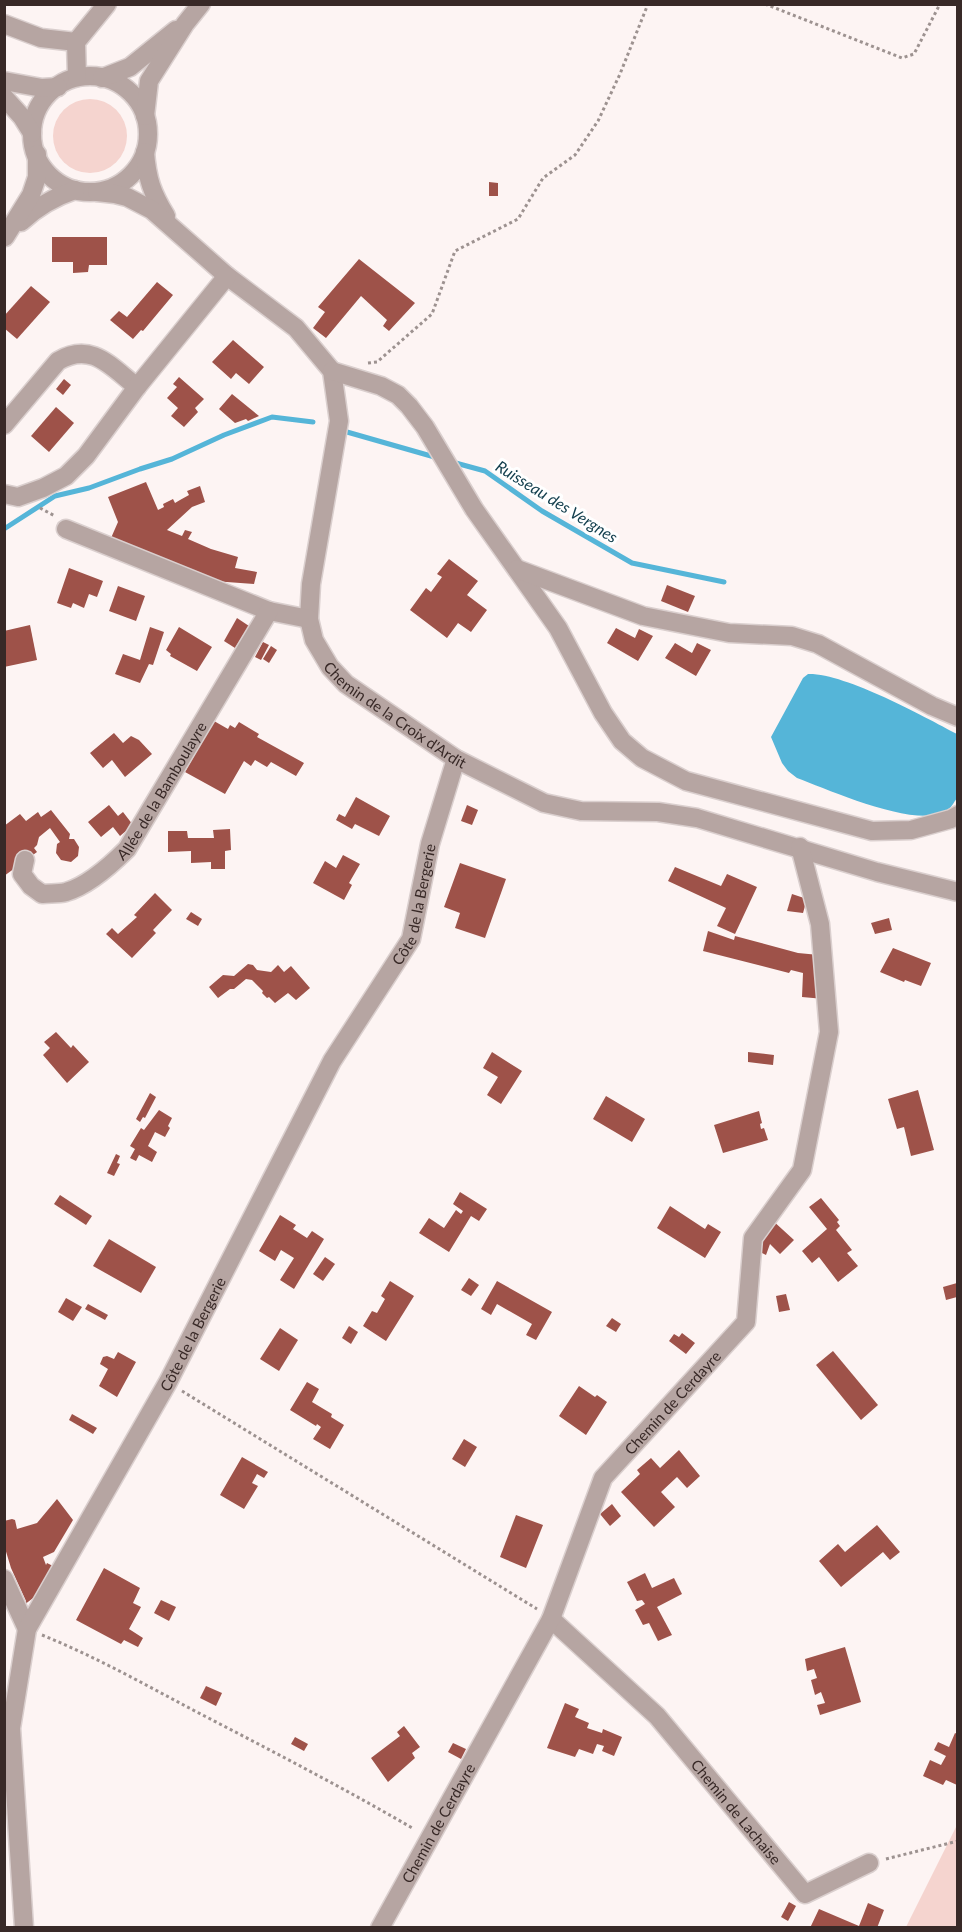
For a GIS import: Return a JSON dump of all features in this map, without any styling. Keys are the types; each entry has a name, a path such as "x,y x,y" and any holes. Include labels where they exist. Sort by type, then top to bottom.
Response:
{"street":[{"path":"77,77 76,42 106,4"},
{"path":"145,116 149,81 184,24 201,4"},
{"path":"4,24 41,38 76,42"},
{"path":"102,78 130,67 184,24"},
{"path":"97,192 111,188 133,174 142,161 148,128 142,107 130,91 113,81 102,78 77,77 64,82 47,95 35,115 32,133 34,148 42,165 53,178 75,189 127,197 152,210 227,276 296,328 332,371 381,386 398,395 425,426 474,509 558,628 603,713 622,741 642,758 686,781 872,831 911,830 951,819 957,815"},
{"path":"4,81 42,88 58,87"},
{"path":"4,98 22,117 32,133"},
{"path":"145,151 147,174 153,196 174,228"},
{"path":"4,237 31,195 37,177 37,154"},
{"path":"4,237 36,208 75,189"},
{"path":"4,494 18,497 43,488 66,476 87,456 137,387 227,276"},
{"path":"4,425 58,361 68,355 82,352 96,356 137,387"},
{"name":"Chemin de la Croix d'Ardit","path":"332,371 339,421 311,584 309,619 314,640 330,668 346,684 456,759 544,803 581,811 658,812 697,818 800,847 877,872 957,892"},
{"path":"66,528 269,611 309,619"},
{"path":"517,569 643,616 729,633 792,636 819,644 932,706 957,717"},
{"name":"Allée de la Bamboulayre","path":"25,860 22,874 42,894 65,892 76,888 111,864 127,849 269,611"},
{"name":"Côte de la Bergerie","path":"24,1928 11,1728 27,1629 168,1382 332,1061 411,939 430,844 456,759"},
{"name":"Chemin de Cerdayre","path":"380,1928 551,1618 603,1478 746,1322 753,1238 802,1170 829,1032 820,924 800,847"},
{"path":"4,1579 27,1629"},
{"name":"Chemin de Lachaise","path":"551,1618 657,1716 805,1894 869,1863"}],"path":[{"path":"366,364 377,362 432,314 455,251 519,219 543,178 575,155 602,112 648,4"},
{"path":"765,4 902,58 914,54 940,4"},
{"path":"168,1382 551,1618"},
{"path":"27,1629 99,1661 374,1806 429,1838"},
{"path":"869,1863 957,1841"}],"shaded area":[{"path":"83,99 97,99 111,105 121,115 127,129 127,143 121,157 111,167 97,173 83,173 69,167 59,157 53,143 53,129 59,115 69,105"},
{"path":"957,1825 957,1927 906,1927"}],"water":[{"path":"808,674 842,680 862,688 957,734 957,798 949,810 931,816 913,815 871,806 797,778 788,771 771,737 803,678"}],"building":[{"path":"489,182 498,183 498,196 489,196"},
{"path":"52,237 107,237 107,265 89,265 88,272 73,273 73,262 52,262"},
{"path":"359,259 415,303 389,331 383,326 387,320 361,296 326,338 313,328 325,312 318,307"},
{"path":"157,282 173,295 143,331 141,330 133,339 110,320 119,311 127,317"},
{"path":"31,286 50,302 17,339 4,328 4,316"},
{"path":"233,340 264,367 249,384 236,373 231,379 212,362"},
{"path":"179,377 204,399 195,408 198,412 184,427 171,416 178,408 167,398 177,387 173,384"},
{"path":"64,379 71,385 63,395 56,389"},
{"path":"232,394 259,416 235,423 219,409"},
{"path":"56,407 74,423 49,452 31,436"},
{"path":"146,482 158,510 164,507 163,504 173,499 175,503 189,495 187,491 200,486 205,502 192,507 167,530 182,536 185,530 192,532 188,539 238,557 235,568 257,572 254,584 213,581 111,538 118,522 108,497"},
{"path":"449,559 478,581 467,595 487,610 471,632 458,623 447,638 410,610 426,588 431,592 442,577 437,574"},
{"path":"69,568 103,581 97,597 89,594 84,608 73,603 71,608 57,603"},
{"path":"667,585 695,596 688,612 661,601"},
{"path":"118,586 145,596 136,621 109,611"},
{"path":"237,618 249,626 235,648 224,641"},
{"path":"30,625 37,660 4,667 4,631"},
{"path":"150,627 164,632 153,665 149,664 140,683 115,674 123,654 140,660"},
{"path":"179,627 212,647 197,671 170,656 171,654 166,650"},
{"path":"616,628 635,638 639,629 653,636 638,661 607,643"},
{"path":"263,642 269,645 261,660 255,657"},
{"path":"675,643 692,653 697,643 711,650 696,676 665,658"},
{"path":"271,646 277,650 269,663 263,659"},
{"path":"214,721 228,729 230,725 235,728 239,722 259,734 257,737 304,763 296,776 271,762 267,767 255,760 251,766 244,761 225,794 185,772"},
{"path":"114,733 123,743 131,736 139,740 152,754 125,777 112,760 103,768 90,753"},
{"path":"356,797 390,816 379,836 355,824 352,829 336,820 339,814 345,817"},
{"path":"109,805 118,816 123,812 133,825 120,836 113,827 101,837 88,822"},
{"path":"467,805 478,810 472,825 461,821"},
{"path":"51,810 70,834 69,839 74,839 79,847 78,856 71,862 61,860 56,853 57,844 60,842 50,828 39,837 34,848 37,852 4,876 4,826 20,814 26,821 38,812 41,817"},
{"path":"230,829 231,850 225,851 225,869 211,869 211,862 191,863 191,851 168,852 168,831 187,831 188,838 214,838 213,830"},
{"path":"343,855 360,864 349,883 352,885 344,900 313,883 325,861 336,868"},
{"path":"460,863 506,879 485,938 455,928 460,913 444,907"},
{"path":"675,867 721,886 727,874 757,887 735,934 717,926 726,908 668,881"},
{"path":"155,893 172,910 153,930 156,933 132,958 106,934 112,928 118,934 137,917 134,915"},
{"path":"792,894 807,899 803,913 787,911"},
{"path":"191,912 202,919 198,926 186,919"},
{"path":"889,918 892,930 875,934 871,923"},
{"path":"708,931 734,940 735,936 798,953 819,955 824,999 802,997 803,973 791,970 789,973 703,951"},
{"path":"893,948 931,963 921,986 880,972"},
{"path":"248,964 253,965 257,970 271,972 278,965 284,972 291,966 310,988 296,1000 288,993 275,1003 262,993 263,991 252,980 246,979 218,998 209,987 223,975 234,976"},
{"path":"56,1032 71,1048 73,1045 89,1062 67,1083 43,1055 50,1048 44,1042"},
{"path":"492,1052 522,1071 501,1104 487,1095 498,1077 483,1068"},
{"path":"748,1052 774,1055 773,1065 748,1062"},
{"path":"918,1090 934,1150 911,1156 904,1127 897,1129 888,1099"},
{"path":"150,1093 156,1097 145,1118 143,1117 140,1122 136,1119"},
{"path":"606,1096 645,1119 632,1142 593,1119"},
{"path":"159,1110 172,1118 165,1137 155,1132 148,1146 157,1152 152,1162 139,1155 136,1161 130,1158 135,1149 130,1146 141,1128 144,1130"},
{"path":"759,1111 761,1129 764,1128 768,1140 723,1153 714,1125"},
{"path":"116,1154 120,1156 117,1163 120,1164 114,1176 107,1173"},
{"path":"460,1192 487,1209 479,1221 471,1216 449,1252 419,1233 429,1218 444,1228 456,1210 461,1214 463,1211 453,1204"},
{"path":"60,1195 92,1216 86,1225 54,1204"},
{"path":"821,1198 839,1220 837,1222 840,1226 836,1230 852,1250 847,1253 858,1266 838,1282 819,1257 812,1263 802,1251 827,1229 809,1207"},
{"path":"670,1206 705,1229 708,1224 721,1232 705,1258 657,1228"},
{"path":"280,1215 296,1225 293,1229 307,1238 312,1231 324,1239 294,1289 280,1280 294,1258 281,1250 275,1261 259,1251"},
{"path":"771,1219 794,1240 780,1254 770,1244 766,1255 756,1250"},
{"path":"109,1239 156,1267 141,1293 93,1266"},
{"path":"325,1257 335,1264 323,1281 313,1274"},
{"path":"469,1278 479,1285 471,1296 461,1290"},
{"path":"390,1281 414,1296 386,1341 363,1326 372,1311 377,1313 385,1299 381,1296"},
{"path":"497,1281 552,1312 536,1340 526,1335 532,1324 497,1304 491,1315 481,1309"},
{"path":"957,1283 957,1297 946,1300 943,1287"},
{"path":"786,1294 790,1310 779,1312 776,1296"},
{"path":"66,1298 82,1307 73,1321 58,1312"},
{"path":"88,1304 108,1315 105,1320 85,1309"},
{"path":"612,1318 621,1324 616,1332 606,1326"},
{"path":"349,1326 358,1332 351,1344 342,1338"},
{"path":"280,1328 298,1340 279,1371 260,1359"},
{"path":"682,1333 695,1343 686,1354 669,1341 674,1334 679,1337"},
{"path":"833,1351 878,1405 861,1420 816,1365"},
{"path":"118,1352 136,1362 117,1397 99,1386 108,1369 100,1364 103,1357 114,1359"},
{"path":"307,1382 319,1389 312,1402 332,1414 331,1417 344,1425 330,1449 313,1439 321,1427 290,1410"},
{"path":"579,1386 607,1402 586,1435 559,1416"},
{"path":"72,1414 97,1428 93,1434 69,1420"},
{"path":"464,1439 477,1447 465,1467 452,1459"},
{"path":"679,1450 700,1476 687,1488 677,1477 661,1492 675,1507 654,1527 621,1492 640,1474 637,1470 651,1458 660,1468"},
{"path":"242,1457 268,1472 264,1478 257,1474 252,1483 258,1486 244,1509 220,1495"},
{"path":"57,1499 73,1520 54,1552 43,1557 46,1565 47,1563 53,1566 37,1595 24,1605 26,1601 11,1568 4,1545 4,1521 15,1520 17,1529 37,1523"},
{"path":"612,1504 621,1516 610,1526 600,1514"},
{"path":"516,1515 543,1525 526,1568 500,1557"},
{"path":"877,1525 900,1552 890,1560 883,1552 841,1587 819,1561 838,1544 845,1552"},
{"path":"104,1568 140,1588 133,1603 141,1607 129,1629 143,1638 138,1647 124,1640 121,1644 76,1620"},
{"path":"645,1573 652,1588 674,1578 682,1594 657,1607 672,1635 658,1641 649,1623 643,1625 635,1610 645,1604 642,1600 637,1601 627,1582"},
{"path":"161,1600 176,1607 169,1621 154,1613"},
{"path":"845,1647 861,1702 820,1715 817,1705 825,1703 821,1692 815,1695 811,1680 817,1678 814,1669 807,1671 805,1659"},
{"path":"206,1686 222,1693 216,1706 200,1698"},
{"path":"565,1703 579,1709 575,1717 589,1723 587,1728 602,1733 603,1729 622,1737 614,1756 602,1751 604,1746 597,1744 593,1754 579,1749 575,1757 547,1748"},
{"path":"404,1726 420,1747 412,1753 415,1758 388,1782 371,1758 400,1736 397,1732"},
{"path":"955,1733 957,1734 957,1785 946,1780 943,1785 923,1776 930,1760 941,1765 946,1756 934,1750 938,1742 949,1747"},
{"path":"295,1737 308,1744 304,1751 291,1744"},
{"path":"453,1743 466,1749 461,1759 448,1752"},
{"path":"789,1902 796,1906 788,1921 781,1917"},
{"path":"868,1903 884,1910 877,1928 810,1928 819,1909 859,1926"}],"waterway":[{"name":"Ruisseau des Vergnes","path":"4,529 55,496 89,488 172,459 224,435 272,417 313,422"},
{"name":"Ruisseau des Vergnes","path":"340,430 438,458"},
{"name":"Ruisseau des Vergnes","path":"452,462 485,471 542,511 632,563 724,582"}]}
